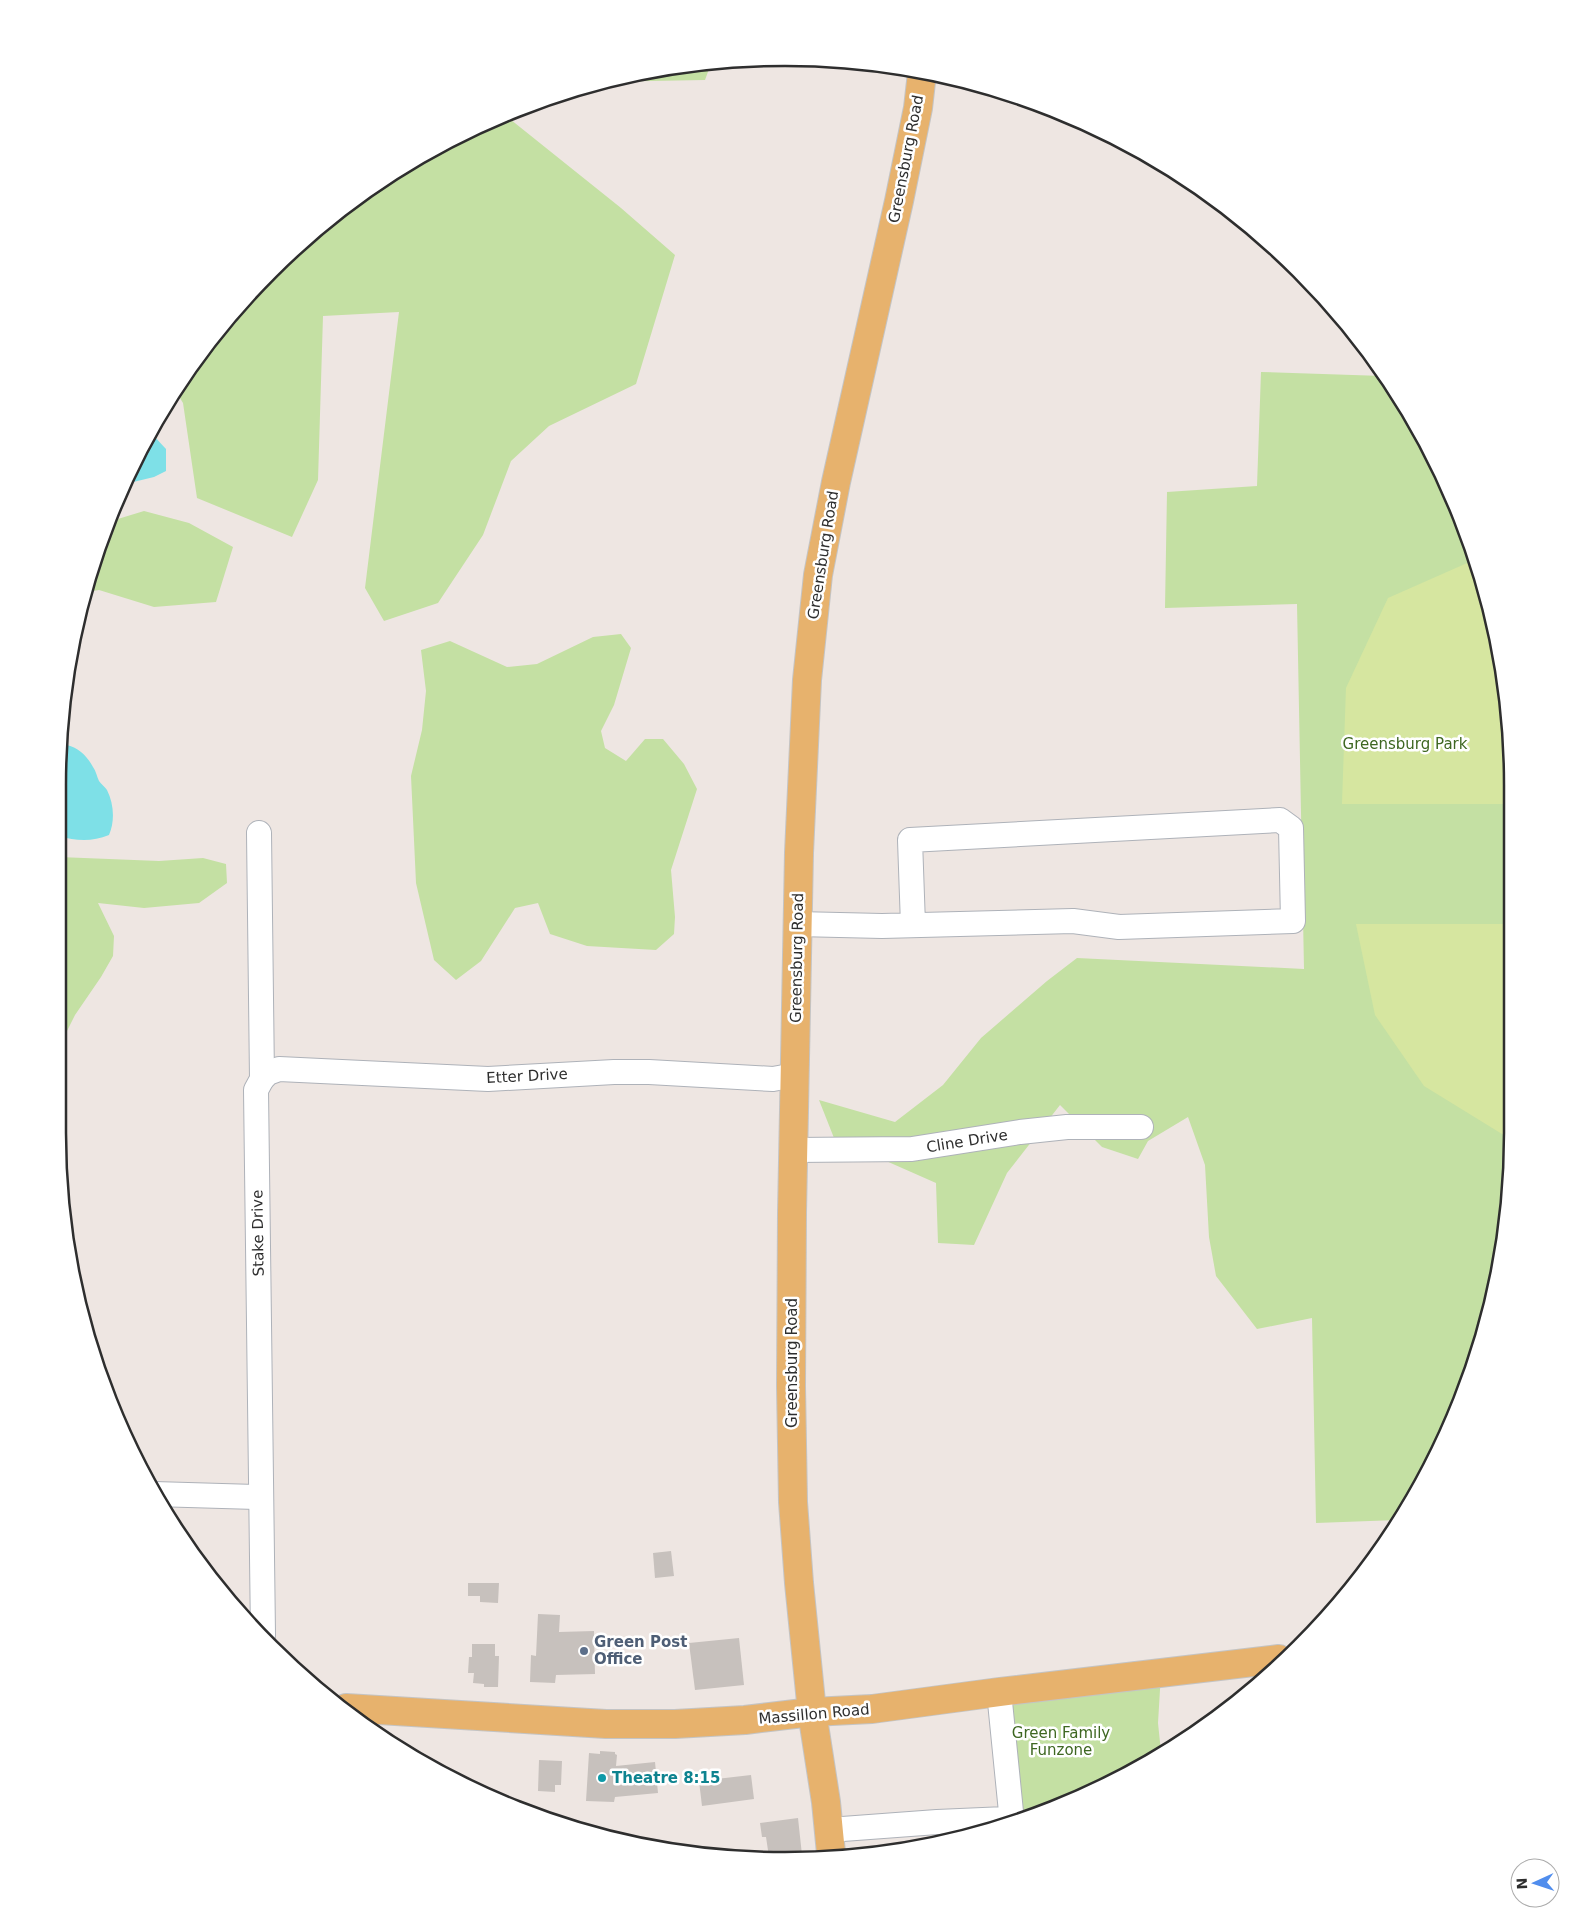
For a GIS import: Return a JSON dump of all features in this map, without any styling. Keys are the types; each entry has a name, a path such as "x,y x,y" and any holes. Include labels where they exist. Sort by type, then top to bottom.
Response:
{"main road":[{"name":"Greensburg Road","path":"830,1842 812,1712 793,1502 791,1377 797,924 806,680 818,575 836,482 899,201 918,108 921,79"},
{"name":"Massillon Road","path":"355,1709 606,1724 675,1724 746,1720 812,1712 872,1709 1273,1660"}],"street":[{"path":"797,924 913,925 1073,921 1118,927 1293,921 1291,828 1280,820 910,840 913,925"},
{"name":"Stake Drive","path":"258,833 262,1079 256,1090 263,1626"},
{"name":"Etter Drive","path":"262,1079 268,1073 278,1069 488,1079 614,1072 648,1072 765,1079 795,1076"},
{"name":"Cline Drive","path":"794,1150 912,1149 1020,1132 1067,1127 1141,1127"},
{"path":"164,1494 260,1497"},
{"path":"998,1692 1011,1812 1008,1816"},
{"path":"830,1842 937,1822 997,1819"}],"green space":[{"path":"708,71 705,80 640,81"},
{"path":"512,120 621,208 675,255 636,384 549,426 511,461 483,535 438,603 384,621 365,588 399,312 323,316 318,480 292,537 197,498 183,403 180,398 215,347 277,277 311,245 347,215 386,187 467,140"},
{"name":"Greensburg Park","path":"1261,372 1376,376 1430,467 1449,510 1466,554 1479,599 1498,691 1504,785 1504,1133 1498,1227 1490,1273 1466,1364 1430,1451 1390,1520 1316,1523 1312,1318 1257,1329 1216,1276 1209,1237 1205,1165 1188,1117 1148,1141 1138,1159 1102,1147 1060,1105 1007,1173 974,1245 938,1243 936,1183 834,1138 819,1100 895,1122 943,1085 981,1038 1047,981 1077,958 1304,969 1297,604 1165,608 1167,492 1257,486"},
{"path":"144,511 189,523 233,547 216,602 154,607 99,590 93,591 104,554 117,519"},
{"name":"Greensburg Park","path":"1468,562 1490,645 1498,691 1502,738 1504,804 1342,804 1346,688 1388,598"},
{"path":"621,634 631,648 614,705 601,731 605,748 626,761 645,739 663,739 684,764 697,789 671,870 675,917 674,934 656,950 587,946 550,934 538,903 515,908 481,961 456,980 434,960 416,883 411,776 422,730 426,691 421,650 450,641 507,667 537,664 593,637"},
{"path":"66,857 159,861 203,858 226,864 227,883 199,903 144,908 98,903 114,936 113,956 75,1015 66,1033"},
{"path":"1356,924 1504,924 1504,1134 1424,1086 1375,1015"},
{"name":"Green Family Funzone","path":"1161,1673 1158,1723 1160,1745 1103,1778 1060,1797 1006,1817 999,1692"},
{"name":"Green Family Funzone","path":"997,1819 966,1828 965,1821"}],"water":[{"path":"156,438 166,449 166,471 154,477 133,482"},
{"path":"68,745 79,750 91,763 99,781 107,790 113,812 109,835 96,839 66,838"}],"building":[{"path":"671,1551 674,1576 655,1578 653,1553"},
{"path":"468,1583 499,1583 498,1603 480,1602 480,1596 468,1596"},
{"path":"538,1614 560,1615 559,1632 594,1631 595,1674 556,1675 555,1683 530,1682 531,1655 536,1656"},
{"path":"739,1638 744,1685 695,1690 689,1643"},
{"path":"472,1644 495,1644 495,1656 499,1656 498,1687 484,1687 484,1684 473,1683 474,1673 468,1673 469,1657 472,1657"},
{"path":"600,1751 615,1752 617,1755 616,1766 655,1762 658,1793 615,1797 614,1802 586,1801 589,1753 600,1754"},
{"path":"539,1760 562,1761 561,1785 555,1785 555,1792 538,1791"},
{"path":"751,1775 754,1799 702,1806 699,1781"},
{"path":"798,1818 802,1851 768,1851 766,1837 762,1837 760,1823"}],"place":[{"name":"Green Post Office","path":"584,1651"},
{"name":"Theatre 8:15","path":"602,1778"}]}
